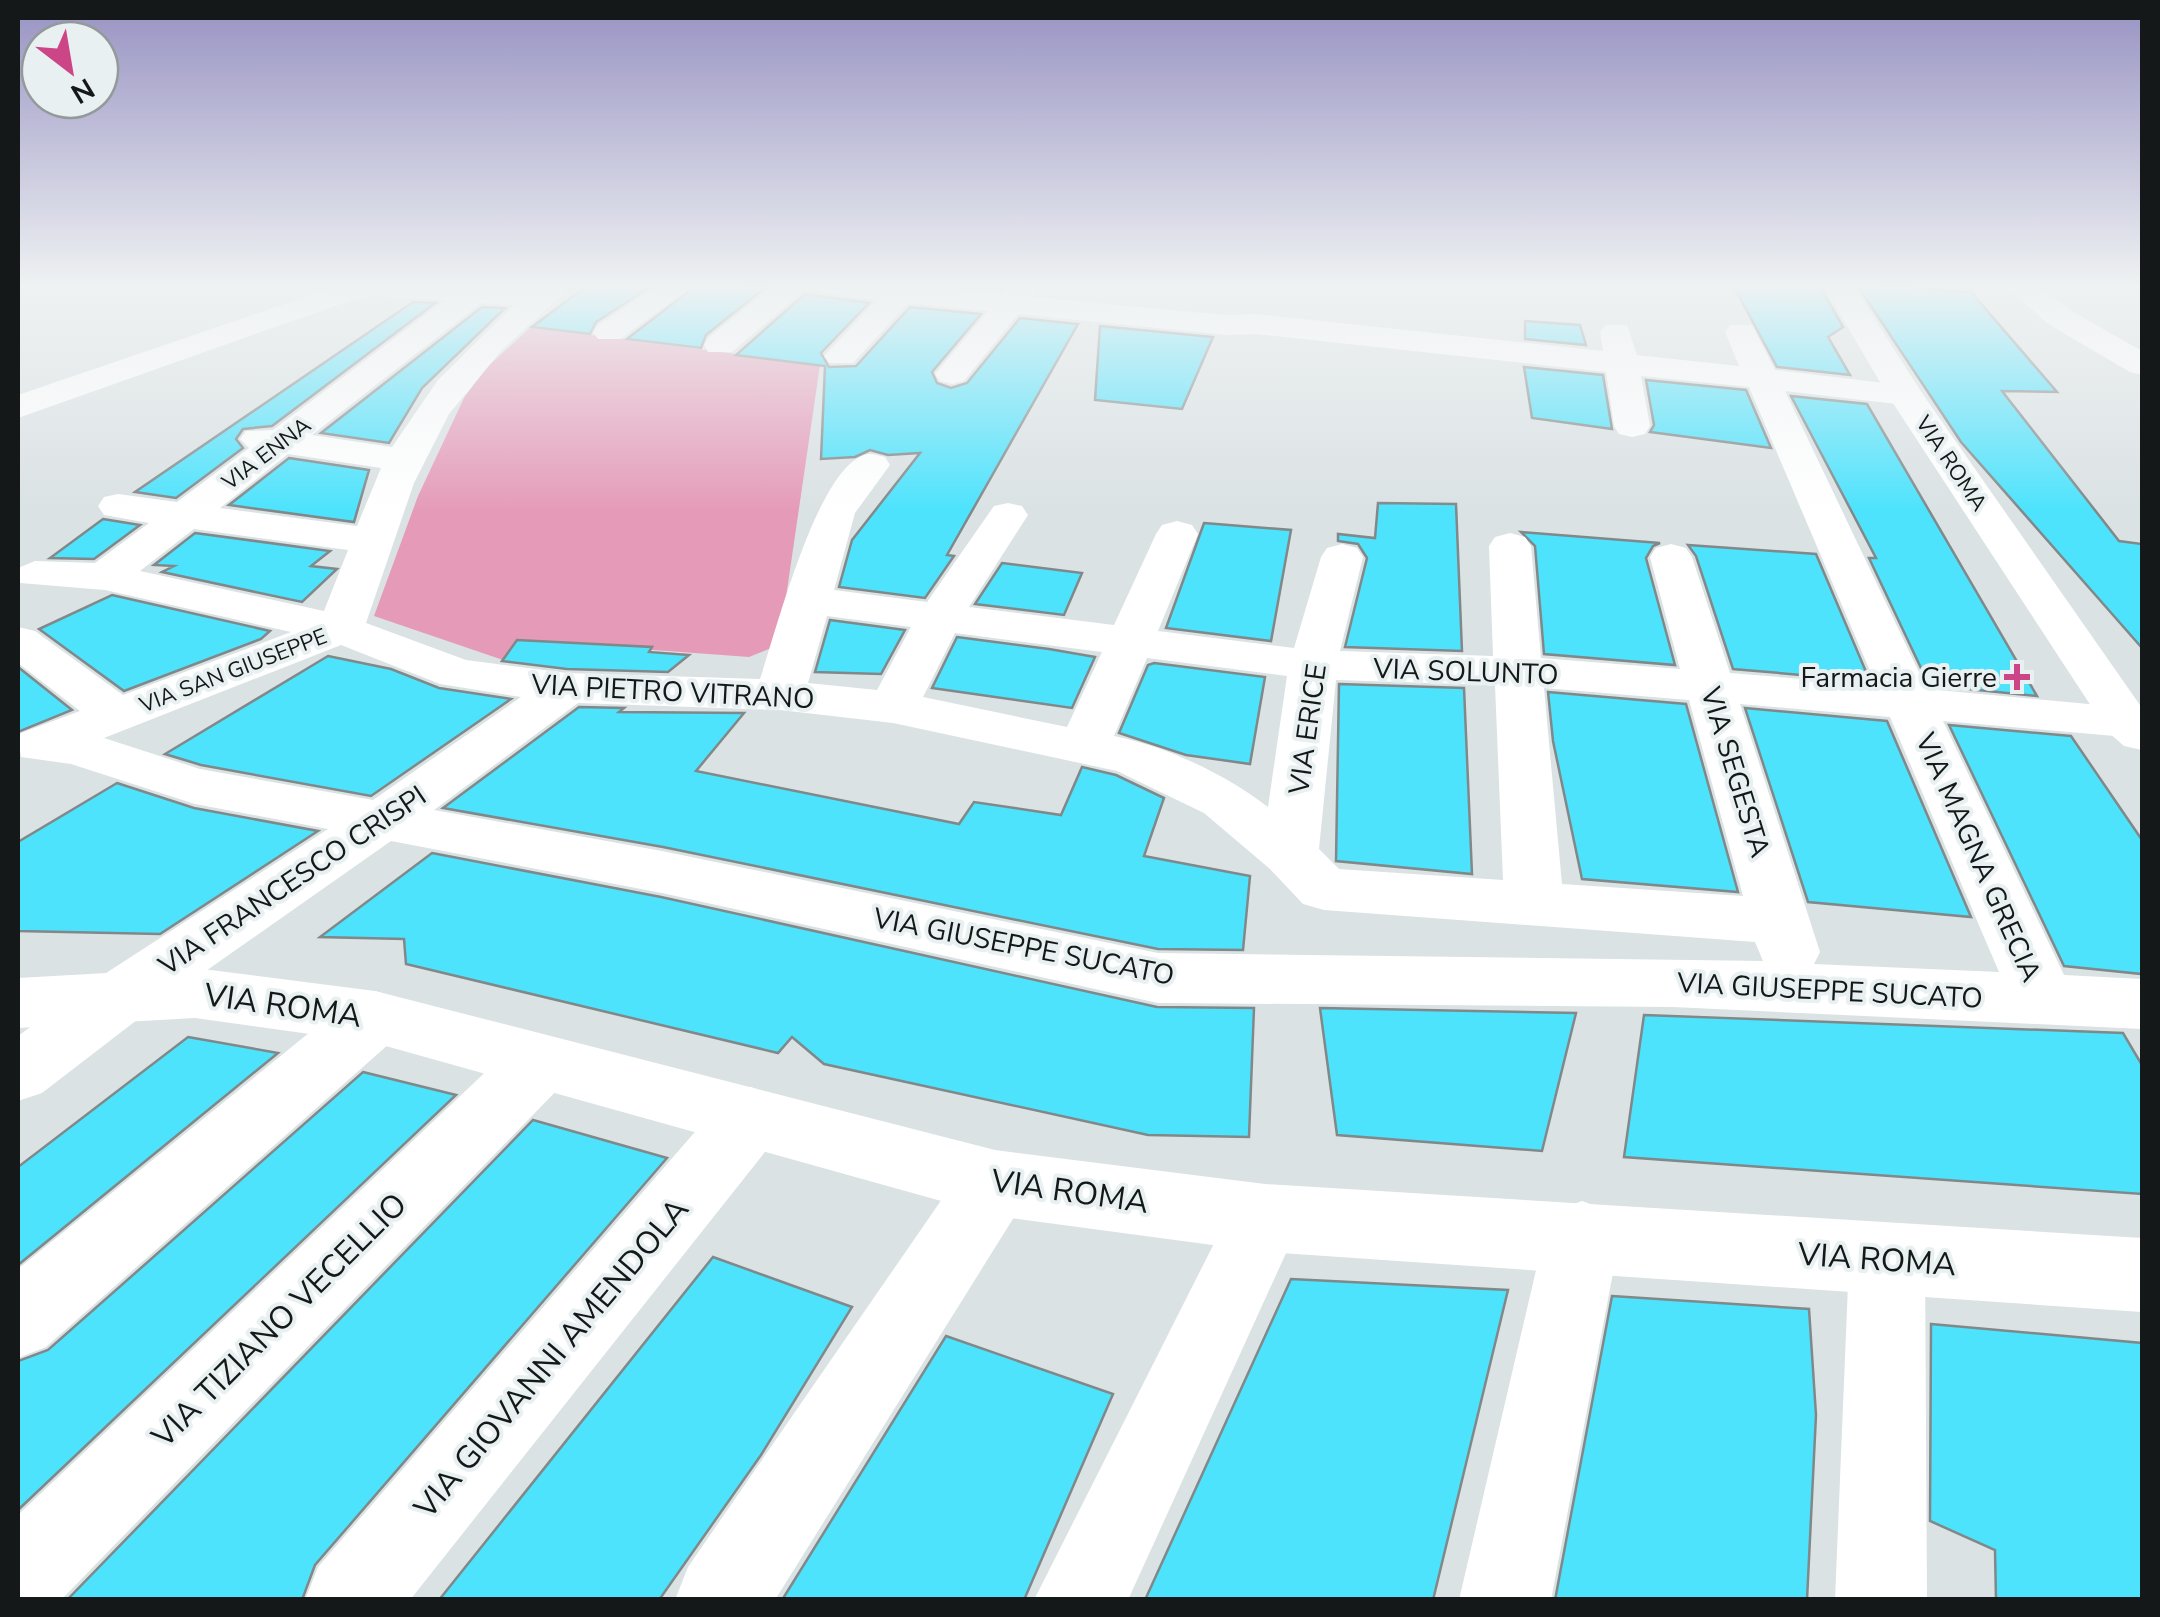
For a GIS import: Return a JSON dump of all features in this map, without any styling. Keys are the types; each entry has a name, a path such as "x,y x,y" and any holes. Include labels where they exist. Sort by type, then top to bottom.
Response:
{"street":[{"path":"18,408 151,360"},
{"name":"VIA ENNA","path":"105,577 387,360"},
{"name":"VIA SAN GIUSEPPE","path":"30,748 341,629 404,460 449,388 478,360"},
{"path":"952,374 963,360"},
{"path":"1620,360 1632,426"},
{"path":"1684,360 1765,377 1905,394"},
{"name":"VIA MAGNA GRECIA","path":"1756,360 2044,1000"},
{"name":"VIA ROMA","path":"1885,360 2134,728"},
{"path":"18,384 72,388"},
{"path":"229,434 404,460"},
{"path":"780,695 834,512 871,465"},
{"path":"118,506 373,542"},
{"path":"893,708 940,616 1008,515"},
{"path":"1084,746 1176,534"},
{"path":"1510,546 1534,906"},
{"name":"VIA ERICE","path":"1308,872 1313,666 1342,557"},
{"name":"VIA SEGESTA","path":"1672,557 1800,988"},
{"name":"VIA PIETRO VITRANO","path":"35,574 105,577 341,629 457,674 566,688 780,695 893,708 1132,756 1224,800 1308,872"},
{"name":"VIA SOLUNTO","path":"808,600 1313,666 1518,672 1710,685 2134,728"},
{"path":"18,641 117,714"},
{"name":"VIA FRANCESCO CRISPI","path":"18,1073 123,995 383,820 566,688"},
{"name":"VIA GIUSEPPE SUCATO","path":"30,748 78,748 195,786 662,872 1158,978 1674,982 2142,1004"},
{"path":"1308,872 1534,906 1780,921"},
{"name":"VIA ROMA","path":"18,1003 194,993 376,1017 994,1182 1265,1218 2142,1275"},
{"path":"18,1318 376,1017"},
{"name":"VIA TIZIANO VECELLIO","path":"18,1578 541,1062"},
{"name":"VIA GIOVANNI AMENDOLA","path":"351,1600 751,1118"},
{"path":"721,1600 994,1182"},
{"path":"1080,1600 1265,1218"},
{"path":"1505,1600 1582,1236"},
{"path":"1881,1600 1887,1261"}],"shaded area":[{"path":"494,360 785,360 820,365 779,645 749,657 517,640 503,660 374,616 418,496 464,398"}],"building":[{"path":"327,360 359,360 272,426 243,429 236,439 243,448 176,498 135,492"},
{"path":"414,360 451,360 422,388 389,443 321,433"},
{"path":"780,360 825,360 829,367 856,366 861,360 942,360 932,372 937,383 951,388 967,383 985,360 1057,360 947,555 954,556 925,598 839,587 852,540 920,453 888,455 870,450 855,457 821,459 825,366"},
{"path":"1098,360 1203,360 1182,409 1095,400"},
{"path":"1773,360 1842,360 1850,375 1777,367"},
{"path":"1907,360 2030,360 2057,392 2002,391 2119,541 2142,544 2142,648 1961,442"},
{"path":"1524,367 1603,375 1612,429 1532,418"},
{"path":"1646,380 1746,390 1771,448 1650,432 1654,425"},
{"path":"1791,396 1867,404 2037,696 1929,685 1869,558 1876,558"},
{"path":"289,458 369,470 354,522 229,505"},
{"path":"1378,503 1456,504 1462,651 1345,647 1367,558 1358,544 1338,541 1338,534 1375,538"},
{"path":"103,519 140,525 94,559 50,558"},
{"path":"1204,523 1291,530 1271,641 1166,628"},
{"path":"1521,532 1660,543 1653,546 1646,558 1675,665 1544,654 1535,546"},
{"path":"195,533 330,551 311,566 337,569 302,602 162,572 174,566 154,565"},
{"path":"1688,545 1816,554 1870,681 1733,669 1696,556"},
{"path":"1002,563 1082,573 1064,615 975,604"},
{"path":"112,595 270,631 261,639 124,691 39,629"},
{"path":"830,620 905,630 881,674 815,672"},
{"path":"957,637 1095,657 1072,708 932,688"},
{"path":"517,640 652,647 649,652 689,655 668,672 567,669 502,661"},
{"path":"328,656 391,669 439,688 511,699 371,796 201,765 165,754"},
{"path":"1148,665 1265,677 1250,764 1186,755 1119,733"},
{"path":"18,667 72,710 18,732"},
{"path":"1339,684 1464,688 1472,874 1336,861"},
{"path":"1548,692 1686,704 1738,892 1582,879 1553,741"},
{"path":"579,707 624,708 619,712 744,713 696,771 959,824 974,802 1061,815 1082,767 1116,775 1164,798 1144,856 1250,876 1243,950 1158,949 663,847 443,808"},
{"path":"1745,708 1887,721 1971,917 1808,902"},
{"path":"1949,725 2071,736 2142,840 2142,974 2064,966"},
{"path":"117,783 194,808 318,831 160,934 18,931 18,842"},
{"path":"432,853 661,897 1157,1007 1254,1008 1249,1137 1148,1135 824,1064 792,1037 778,1053 406,964 404,939 320,937"},
{"path":"1320,1008 1576,1013 1542,1151 1337,1135"},
{"path":"1644,1015 2123,1033 2142,1065 2142,1194 1624,1157"},
{"path":"188,1037 278,1053 18,1265 18,1167"},
{"path":"363,1072 456,1095 18,1510 18,1361 48,1350"},
{"path":"533,1120 667,1158 315,1565 302,1600 67,1600"},
{"path":"713,1257 852,1307 761,1455 659,1600 439,1600"},
{"path":"1291,1279 1508,1290 1433,1600 1145,1600"},
{"path":"1612,1296 1809,1309 1816,1415 1807,1600 1555,1600"},
{"path":"1931,1324 2142,1343 2142,1600 1996,1600 1995,1550 1930,1521"},
{"path":"946,1336 1113,1394 1024,1600 782,1600"}],"place":[{"name":"Farmacia Gierre","path":"2017,677"}]}
